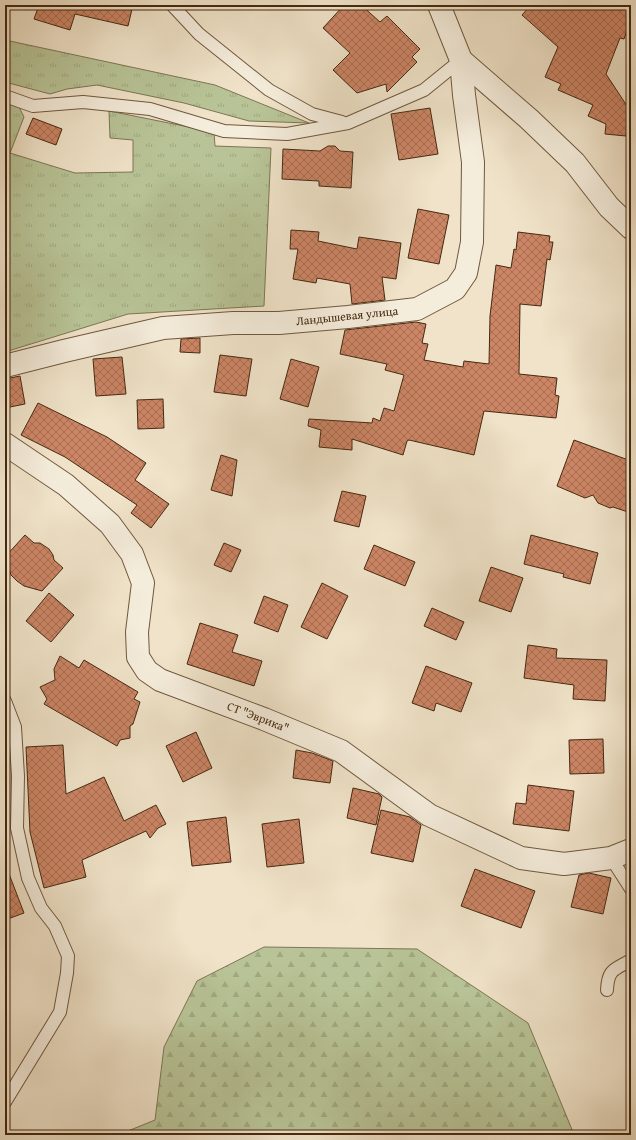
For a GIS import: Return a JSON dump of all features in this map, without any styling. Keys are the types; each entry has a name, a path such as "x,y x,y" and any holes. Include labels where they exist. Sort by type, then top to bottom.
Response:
{"street":[{"name":"Ландышевая улица","path":"5,366 64,350 163,328 234,323 279,323 416,309 455,289 466,273 472,242 473,162 461,60 440,5"},
{"name":"Ландышевая улица","path":"461,60 529,120 575,164 609,207 631,228"},
{"name":"СТ \"Эврика\"","path":"5,444 66,486 110,524 132,554 143,582 137,632 138,657 147,671 160,680 264,719 341,751 429,815 521,858 564,864 611,858 631,850"}],"lane":[{"path":"172,5 199,34 269,90 312,114 348,123"},
{"path":"5,96 34,106 82,102 150,109 224,131 287,134 348,123 424,90 461,60"},
{"path":"5,701 15,727 18,776 16,828 28,878 41,908 55,926 68,956 67,973 60,1012 5,1102"},
{"path":"611,858 631,889"},
{"path":"608,990 608,977 613,971 631,960"}],"green space":[{"path":"5,40 215,85 309,123 249,121 184,103 97,85 67,89 50,94 5,82"},
{"path":"5,103 19,107 24,117 10,153 75,173 133,172 133,140 110,138 109,111 214,132 215,146 271,148 264,306 128,314 5,352"},
{"path":"264,947 417,949 528,1023 573,1132 577,1135 118,1135 155,1120 164,1047 197,981"}],"building":[{"path":"39,5 65,5 70,7 70,5 133,5 128,26 75,14 70,30 34,19"},
{"path":"344,5 361,5 380,22 387,16 420,49 412,57 417,62 387,92 386,84 357,93 333,70 350,53 323,28"},
{"path":"531,5 631,5 631,18 624,39 620,38 606,74 629,109 626,136 605,134 606,124 588,116 593,105 558,90 561,84 545,77 558,47 522,15"},
{"path":"430,108 438,154 399,160 391,114"},
{"path":"33,118 62,129 56,145 26,134"},
{"path":"328,146 335,146 340,151 353,152 351,188 319,186 319,181 282,179 283,149 320,151"},
{"path":"418,209 449,215 439,264 408,258"},
{"path":"291,230 319,232 318,241 357,249 359,237 401,243 396,279 382,277 385,300 352,304 350,284 317,278 316,283 293,279 298,249 290,249"},
{"path":"518,232 550,236 549,242 553,242 550,260 547,259 541,306 520,304 519,374 557,378 555,395 559,396 556,418 484,411 474,455 409,440 407,441 403,455 352,439 352,450 319,447 321,430 308,426 309,419 372,423 373,418 380,421 384,408 394,411 404,375 385,370 387,364 340,354 345,330 416,322 426,324 422,343 428,344 424,360 463,367 464,361 489,364 490,316 496,265 511,268 514,249 516,250"},
{"path":"200,338 200,353 180,352 181,339"},
{"path":"220,355 252,359 246,396 214,392"},
{"path":"122,357 126,394 96,396 93,359"},
{"path":"291,359 319,367 308,407 280,399"},
{"path":"20,376 25,404 5,408 5,379"},
{"path":"163,399 164,428 138,429 137,400"},
{"path":"38,403 107,437 146,463 135,480 169,504 151,528 131,513 137,505 65,457 21,435"},
{"path":"574,440 631,461 631,513 613,507 610,508 598,503 593,495 585,498 557,486"},
{"path":"221,455 237,460 232,496 211,490"},
{"path":"342,491 366,496 359,527 334,521"},
{"path":"25,535 34,543 40,543 49,549 54,560 63,568 42,591 24,586 17,581 11,575 5,557"},
{"path":"531,535 598,553 590,584 563,577 564,574 524,564"},
{"path":"224,543 241,550 231,572 214,565"},
{"path":"374,545 415,562 405,586 364,569"},
{"path":"491,567 523,578 511,612 479,601"},
{"path":"322,583 348,596 327,639 301,627"},
{"path":"49,593 74,615 51,642 26,621"},
{"path":"264,596 288,605 278,632 254,623"},
{"path":"432,608 464,622 456,640 424,626"},
{"path":"200,623 238,635 232,652 262,661 254,686 187,664"},
{"path":"528,645 557,649 556,658 607,660 605,701 573,699 574,685 524,678"},
{"path":"60,656 79,668 84,660 138,692 134,699 140,702 133,724 130,726 130,738 120,740 117,746 44,704 47,699 40,687 55,680 54,669"},
{"path":"426,666 472,683 461,712 436,703 434,711 412,703"},
{"path":"196,732 212,768 183,782 166,746"},
{"path":"603,739 604,773 570,774 569,740"},
{"path":"63,745 66,794 104,777 124,821 156,805 166,824 158,828 150,838 146,831 82,860 86,877 44,888 30,832 26,747"},
{"path":"296,750 312,753 333,761 330,783 293,778"},
{"path":"528,785 574,791 569,831 513,824 516,803 526,804"},
{"path":"353,788 379,794 382,797 376,825 347,818"},
{"path":"381,810 410,817 421,825 413,862 371,853"},
{"path":"226,817 231,862 192,866 187,822"},
{"path":"299,819 304,863 267,867 262,824"},
{"path":"6,866 24,913 5,920 5,867"},
{"path":"475,869 535,891 521,928 461,906"},
{"path":"589,873 611,878 603,914 571,907 579,875"}]}
